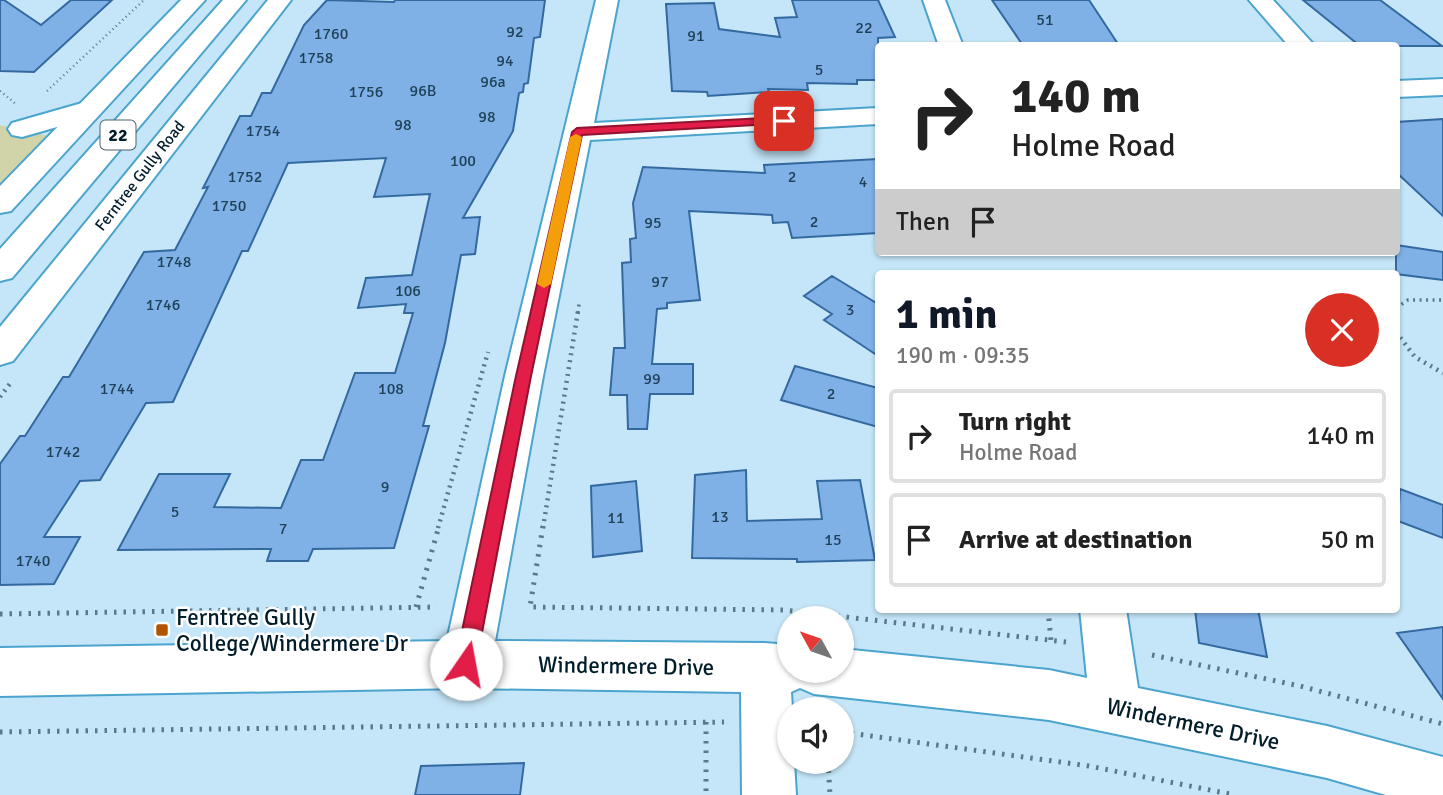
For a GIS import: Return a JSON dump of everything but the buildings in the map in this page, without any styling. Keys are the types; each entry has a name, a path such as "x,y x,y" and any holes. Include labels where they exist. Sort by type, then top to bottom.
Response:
{"street":[{"name":"22","path":"0,204 194,0"},
{"name":"22","path":"0,270 235,0"},
{"name":"Ferntree Gully Road","path":"0,352 280,0"},
{"path":"466,664 524,376 607,0"},
{"path":"934,0 950,42"},
{"path":"1260,0 1299,42"},
{"path":"1400,89 1443,87"},
{"path":"12,121 89,109"},
{"path":"577,132 875,116"},
{"path":"12,121 61,139"},
{"path":"1104,613 1116,708"},
{"name":"Windermere Drive","path":"0,672 466,664 777,668"},
{"path":"769,795 777,668"},
{"name":"Windermere Drive","path":"854,674 1049,695 1326,752 1443,784"}],"path":[{"path":"42,95 144,0"},
{"path":"0,91 19,107 12,121"},
{"path":"581,294 530,607 784,610 1051,641 1048,613"},
{"path":"1400,305 1408,300 1443,300"},
{"path":"1400,339 1415,357 1443,373"},
{"path":"416,607 491,340"},
{"path":"0,614 447,607"},
{"path":"1155,656 1300,686 1443,724"},
{"path":"706,722 706,795"},
{"path":"0,732 726,722"},
{"path":"854,733 1177,781 1235,795"},
{"path":"829,774 831,795"}],"green space":[{"path":"0,125 61,139 0,204"}],"slow traffic":[{"path":"544,284 576,137"}],"place":[{"name":"Ferntree Gully College/Windermere Dr","path":"162,630"}],"route":[{"path":"466,664 577,132 784,121"}]}
